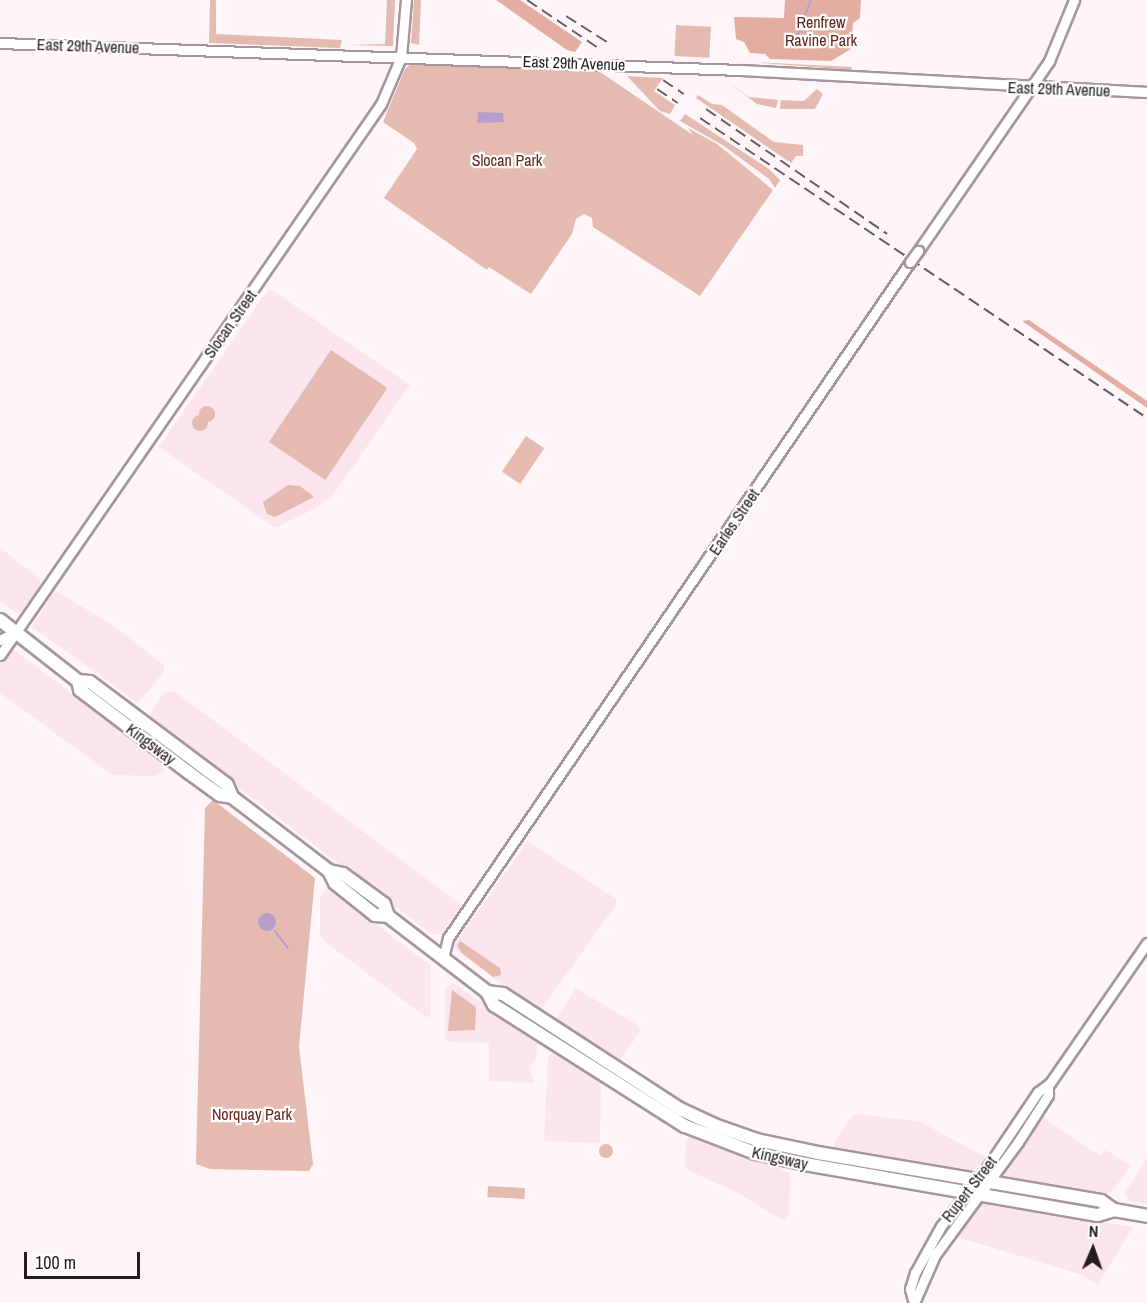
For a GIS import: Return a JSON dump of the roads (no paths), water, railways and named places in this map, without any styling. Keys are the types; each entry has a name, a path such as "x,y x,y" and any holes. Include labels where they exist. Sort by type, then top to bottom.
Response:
{"main road":[{"name":"Kingsway","path":"0,620 78,681 90,682 227,785 232,797 329,871 335,883 375,915 388,916 443,958 487,993 494,1005 651,1106 709,1137 794,1162 973,1195 1098,1215 1114,1210"},
{"name":"Kingsway","path":"487,993 503,994 680,1109 714,1125 808,1151 1101,1201 1114,1210 1147,1216"}],"street":[{"name":"Slocan Street","path":"0,655 374,116 401,57 406,0"},
{"name":"Earles Street","path":"443,958 448,938 1056,48 1074,0"},
{"name":"East 29th Avenue","path":"0,43 401,57 1147,92"},
{"name":"Slocan Street","path":"0,640 15,632"},
{"name":"Rupert Street","path":"914,1303 935,1256 1038,1092 1048,1086 1147,943"}],"waterway":[{"path":"798,35 811,0"},
{"path":"275,931 288,948"}],"railway":[{"path":"527,0 601,50"},
{"path":"566,16 607,42"},
{"path":"663,80 684,94"},
{"path":"657,89 678,103"},
{"path":"706,109 887,234"},
{"path":"700,118 1147,418"}],"park label":[{"name":"Renfrew Ravine Park","path":"821,31"},
{"name":"Slocan Park","path":"507,160"},
{"name":"Norquay Park","path":"252,1114"}]}
